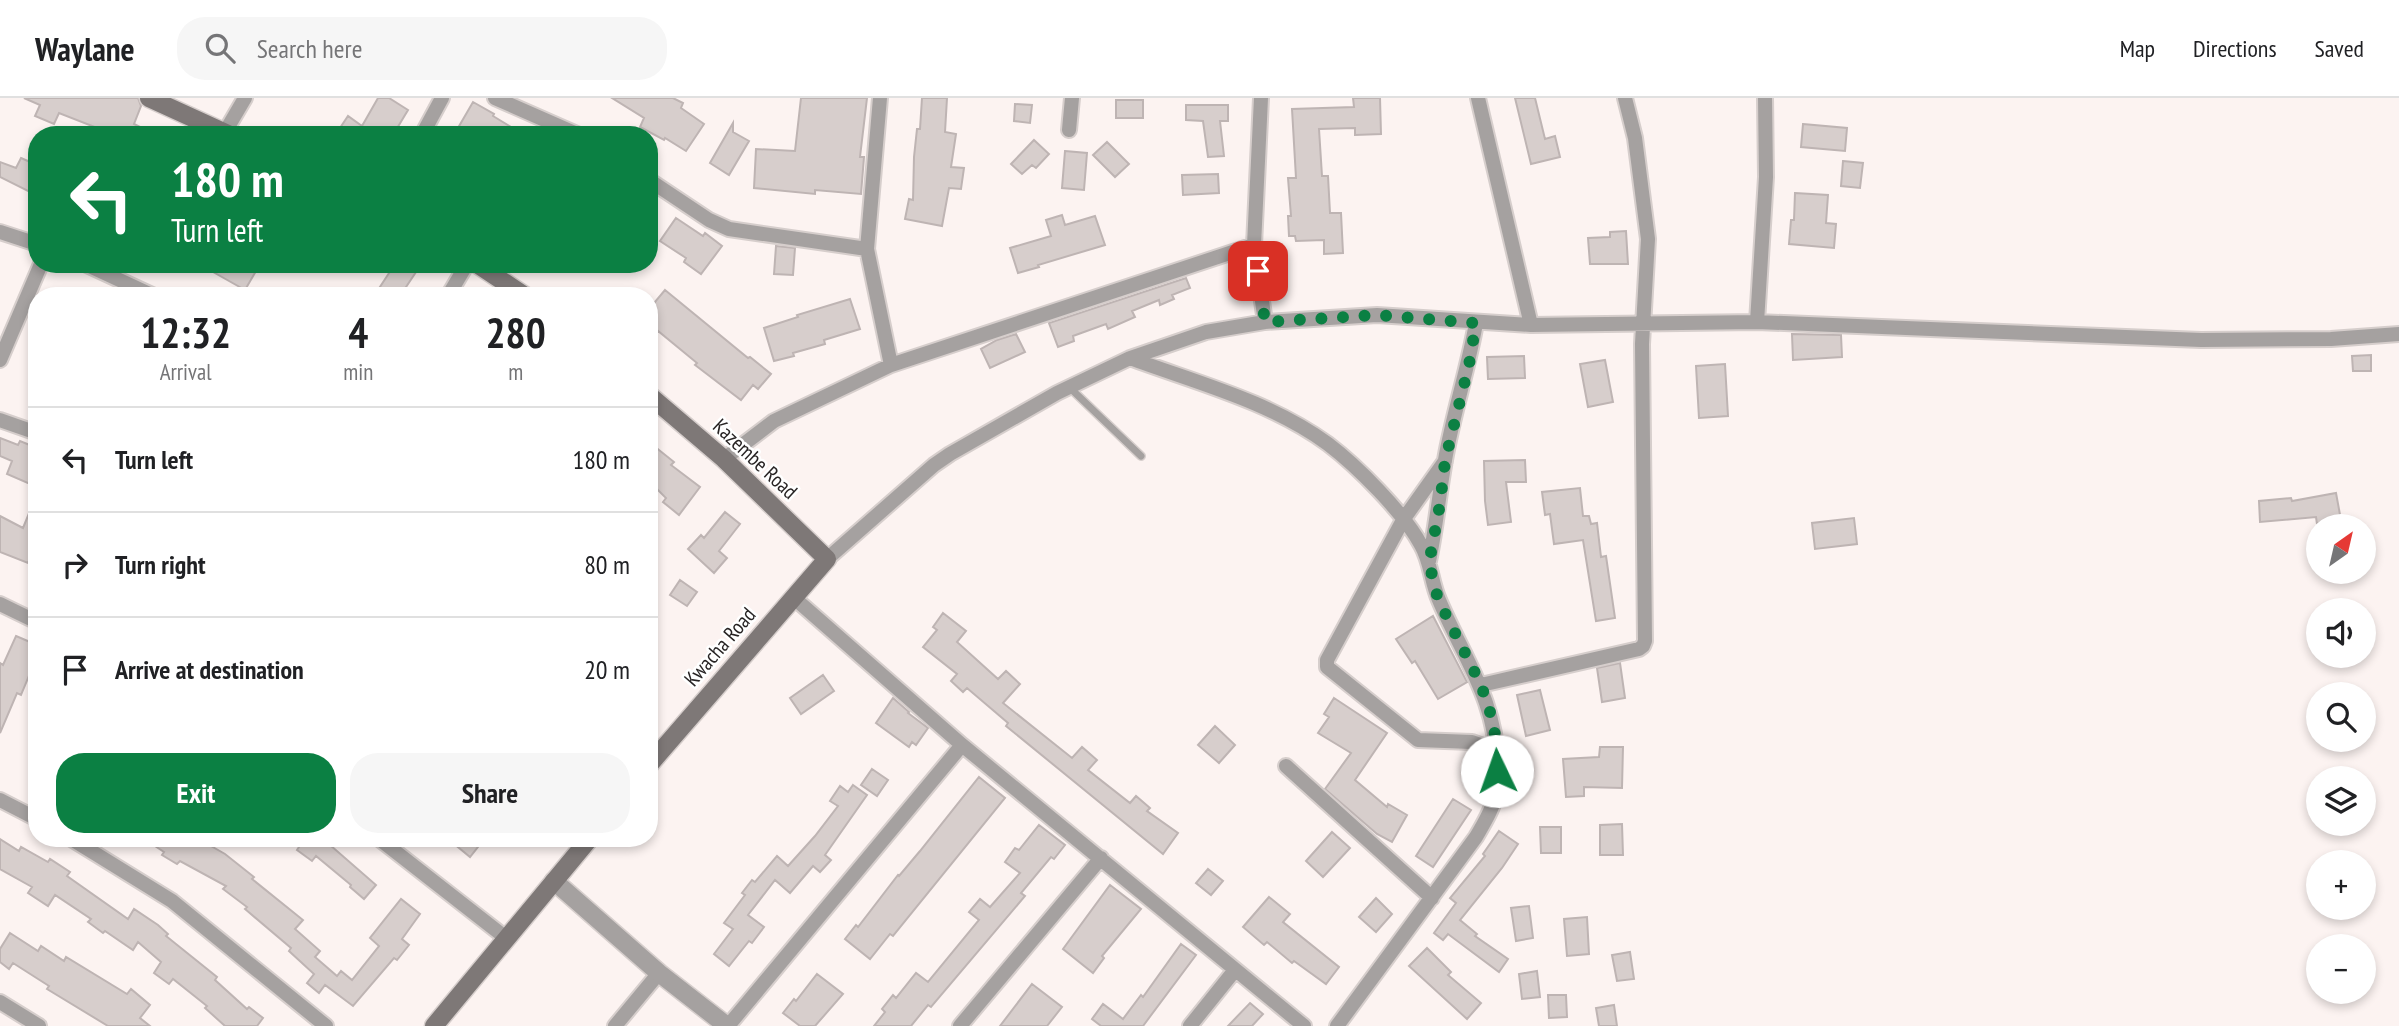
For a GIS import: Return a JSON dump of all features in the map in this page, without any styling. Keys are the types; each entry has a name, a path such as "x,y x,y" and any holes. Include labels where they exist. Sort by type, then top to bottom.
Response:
{"main road":[{"path":"149,98 210,126"},
{"path":"490,273 512,287"},
{"name":"Kazembe Road","path":"658,403 724,459 827,559"},
{"name":"Kwacha Road","path":"658,754 827,559"},
{"path":"434,1026 582,847"}],"street":[{"path":"232,126 245,98"},
{"path":"427,126 442,98"},
{"path":"495,98 559,126"},
{"path":"880,98 867,249 891,365"},
{"path":"1069,130 1072,98"},
{"path":"1261,98 1254,245 1265,322"},
{"path":"1478,98 1531,325"},
{"path":"1481,685 1643,646 1645,641 1642,344 1648,239 1635,138 1625,98"},
{"path":"1757,322 1766,177 1765,98"},
{"path":"658,186 709,220 729,229 867,249"},
{"path":"0,232 28,241"},
{"path":"724,459 774,421 891,365 1254,245"},
{"path":"104,273 135,287"},
{"path":"0,360 28,294"},
{"path":"827,559 920,475 950,454 1069,387 1130,358 1206,332 1265,322 1377,315 1531,325 1757,322 2201,340 2331,339 2399,334"},
{"path":"1429,563 1445,461 1469,365 1476,323"},
{"path":"1130,358 1269,408 1327,443 1359,470 1421,544 1438,599 1481,685 1493,721 1497,751 1497,792 1492,807 1476,837 1337,1026"},
{"path":"0,420 28,430"},
{"path":"1445,461 1403,520 1327,660 1327,667 1418,740 1472,742 1497,751"},
{"path":"793,597 962,745 1304,1026"},
{"path":"0,604 28,618"},
{"path":"554,881 659,973 727,1026 962,745"},
{"path":"1286,766 1432,898"},
{"path":"0,800 28,814"},
{"path":"85,847 172,901 326,1026"},
{"path":"390,847 506,938"},
{"path":"960,1026 1101,858"},
{"path":"1190,1026 1235,970"},
{"path":"615,1026 659,973"},
{"path":"0,1002 39,1026"}],"lane":[{"path":"1069,387 1141,456"}],"building":[{"path":"24,98 138,98 141,106 134,124 138,126 92,126 59,113 54,124 35,116 40,105"},
{"path":"378,98 389,98 408,110 398,126 362,126"},
{"path":"612,98 673,98 683,103 681,108 704,124 686,151 658,137 658,126 640,126 644,118"},
{"path":"801,98 867,98 860,157 864,157 861,194 815,190 815,194 754,188 756,149 795,151"},
{"path":"922,98 947,98 945,132 956,134 951,167 964,168 961,189 949,188 942,226 905,219 909,199 913,200 914,157 917,129 920,129"},
{"path":"1353,98 1380,98 1381,134 1355,135 1355,128 1319,129 1322,176 1328,176 1330,213 1341,213 1343,253 1324,254 1324,240 1296,241 1295,236 1289,236 1288,216 1291,216 1288,178 1296,178 1292,109 1354,107"},
{"path":"1515,98 1535,98 1545,139 1555,136 1560,157 1531,164"},
{"path":"1116,100 1143,100 1143,118 1116,118"},
{"path":"473,102 509,126 459,126"},
{"path":"1015,104 1032,105 1030,123 1014,121"},
{"path":"1186,105 1228,105 1228,121 1220,121 1224,156 1208,157 1203,121 1186,120"},
{"path":"348,116 362,126 341,126"},
{"path":"733,123 733,132 749,141 729,175 710,163"},
{"path":"1803,124 1847,128 1845,151 1801,147"},
{"path":"1034,140 1049,154 1036,168 1032,165 1022,174 1011,164"},
{"path":"1107,142 1129,164 1115,177 1093,155"},
{"path":"1065,151 1087,153 1084,190 1062,188"},
{"path":"21,158 28,161 28,191 0,177 0,162 16,168"},
{"path":"1843,161 1863,163 1860,188 1841,186"},
{"path":"1218,174 1219,193 1183,195 1182,175"},
{"path":"1795,193 1828,195 1826,223 1836,224 1834,248 1789,244 1791,220 1794,220"},
{"path":"1062,215 1065,225 1095,216 1105,245 1018,273 1010,248 1051,236 1046,220"},
{"path":"676,218 703,236 705,233 722,246 701,274 684,262 686,258 660,241"},
{"path":"1626,231 1628,264 1590,264 1588,238 1610,237 1610,232"},
{"path":"776,246 795,248 793,275 774,274"},
{"path":"215,273 255,273 247,287 240,287"},
{"path":"389,273 415,273 406,287 380,287"},
{"path":"1186,278 1190,288 1172,295 1174,299 1160,305 1159,300 1132,311 1135,317 1108,329 1106,324 1073,336 1074,341 1058,347 1049,323"},
{"path":"665,290 771,374 758,389 753,385 741,400 695,365 697,363 658,331 658,298"},
{"path":"850,299 860,329 824,340 825,344 793,353 794,356 774,361 764,328"},
{"path":"1016,334 1025,352 990,368 981,349"},
{"path":"1792,334 1841,335 1842,357 1793,360"},
{"path":"2371,355 2371,371 2353,371 2352,356"},
{"path":"1524,356 1525,378 1488,379 1487,357"},
{"path":"1605,360 1613,402 1588,407 1580,364"},
{"path":"1725,364 1728,416 1699,418 1696,366"},
{"path":"0,438 18,445 20,441 28,444 28,483 7,474 12,461 0,456"},
{"path":"658,449 674,462 671,465 700,487 679,515 663,502 666,498 658,490"},
{"path":"1525,460 1526,482 1506,482 1511,522 1488,525 1484,461"},
{"path":"1580,488 1583,516 1589,516 1591,524 1597,523 1601,557 1606,556 1615,618 1596,621 1583,540 1554,544 1550,514 1545,515 1542,492"},
{"path":"2336,493 2340,514 2306,514 2306,518 2260,522 2259,501 2291,498 2292,501"},
{"path":"725,512 740,524 719,551 727,558 714,573 688,549 701,535 704,538"},
{"path":"0,516 23,528 28,516 28,563 0,552"},
{"path":"1854,518 1857,544 1815,549 1812,523"},
{"path":"680,580 697,592 687,606 670,595"},
{"path":"943,613 966,631 957,642 998,679 1006,671 1020,684 1003,703 1072,758 1082,747 1097,760 1088,770 1130,803 1136,796 1150,808 1147,811 1178,833 1163,854 1006,726 1008,723 967,688 963,692 951,681 957,674 923,647 937,630 933,627"},
{"path":"1433,616 1467,682 1438,699 1415,661 1412,663 1396,639"},
{"path":"16,636 28,641 28,678 21,695 17,693 0,733 0,663 3,665"},
{"path":"1620,663 1625,698 1602,702 1597,668"},
{"path":"823,675 834,691 801,714 790,698"},
{"path":"1540,690 1550,730 1526,736 1517,695"},
{"path":"893,698 928,728 916,745 912,742 909,747 876,723"},
{"path":"1334,698 1387,733 1355,780 1387,807 1388,804 1407,815 1392,842 1377,834 1325,789 1351,753 1318,733 1329,717 1324,714"},
{"path":"1215,726 1235,745 1219,763 1198,745"},
{"path":"1600,747 1623,747 1622,788 1584,787 1584,796 1566,797 1563,759 1599,757"},
{"path":"872,769 888,780 877,796 861,785"},
{"path":"979,777 1005,798 893,936 890,934 870,959 845,939 856,925 858,927"},
{"path":"853,785 867,795 825,855 831,860 820,872 813,866 790,893 775,880 748,915 764,927 729,966 714,954 733,929 724,923 745,895 742,893 777,856 788,866 838,806 830,801 840,786 848,792"},
{"path":"1453,799 1471,810 1433,867 1416,856"},
{"path":"1622,824 1623,855 1600,855 1600,825"},
{"path":"1039,825 1065,845 1054,859 1051,857 1021,893 1025,896 931,1007 928,1005 911,1026 874,1026 893,995 896,998 916,973 928,982 979,920 969,912 980,899 990,907 1020,873 1005,862 1015,848 1019,850"},
{"path":"1540,827 1561,827 1561,853 1541,853"},
{"path":"1499,831 1518,844 1460,920 1477,934 1475,936 1508,959 1499,972 1448,934 1443,940 1434,933 1456,903 1450,898 1485,856 1483,854"},
{"path":"1332,832 1350,848 1323,877 1306,861"},
{"path":"0,839 19,851 21,847 48,862 50,859 70,872 67,876 128,919 134,909 158,925 168,934 166,936 217,977 215,980 247,1009 249,1007 263,1018 257,1026 225,1026 205,1008 207,1006 173,979 169,984 154,973 161,962 138,942 133,950 105,931 103,933 88,922 91,919 55,895 48,906 28,893 32,887 0,869"},
{"path":"156,847 213,847 225,854 303,920 295,929 320,951 315,957 337,976 341,971 352,980 379,946 370,938 401,899 420,914 402,939 409,945 397,960 394,958 353,1006 325,985 319,993 307,983 314,974 289,951 291,948 245,909 247,907 223,889 226,886 180,861 177,864 162,855 164,852"},
{"path":"299,847 332,847 376,885 364,899 316,856 312,861 297,850"},
{"path":"458,847 478,847 470,857"},
{"path":"1208,869 1223,881 1211,895 1196,883"},
{"path":"1110,885 1141,909 1102,956 1104,958 1093,973 1063,949"},
{"path":"1269,897 1290,914 1283,922 1339,967 1326,984 1294,961 1292,963 1267,942 1264,945 1243,927"},
{"path":"1376,898 1392,914 1376,932 1359,917"},
{"path":"1529,906 1533,938 1516,941 1511,908"},
{"path":"1587,917 1589,954 1567,956 1564,919"},
{"path":"10,933 38,951 41,946 64,961 66,957 127,994 131,989 150,1005 140,1018 150,1026 108,1026 47,989 49,986 13,963 9,969 0,962 0,949"},
{"path":"1181,944 1196,955 1143,1026 1101,1026 1092,1019 1103,1004 1123,1019 1141,995 1143,997"},
{"path":"1427,948 1451,972 1448,975 1481,1003 1467,1019 1409,966"},
{"path":"1630,952 1634,979 1617,981 1612,955"},
{"path":"1537,971 1540,997 1522,999 1519,974"},
{"path":"817,974 843,994 815,1026 800,1026 783,1013"},
{"path":"1032,984 1062,1007 1047,1026 1000,1026"},
{"path":"1548,995 1566,995 1567,1017 1549,1018"},
{"path":"1250,1003 1263,1014 1252,1026 1228,1026"},
{"path":"1614,1005 1617,1026 1599,1026 1596,1008"}],"route":[{"path":"1258,271 1265,322 1377,315 1476,323 1469,365 1445,461 1429,563 1438,599 1481,685 1493,721 1497,771"}]}
